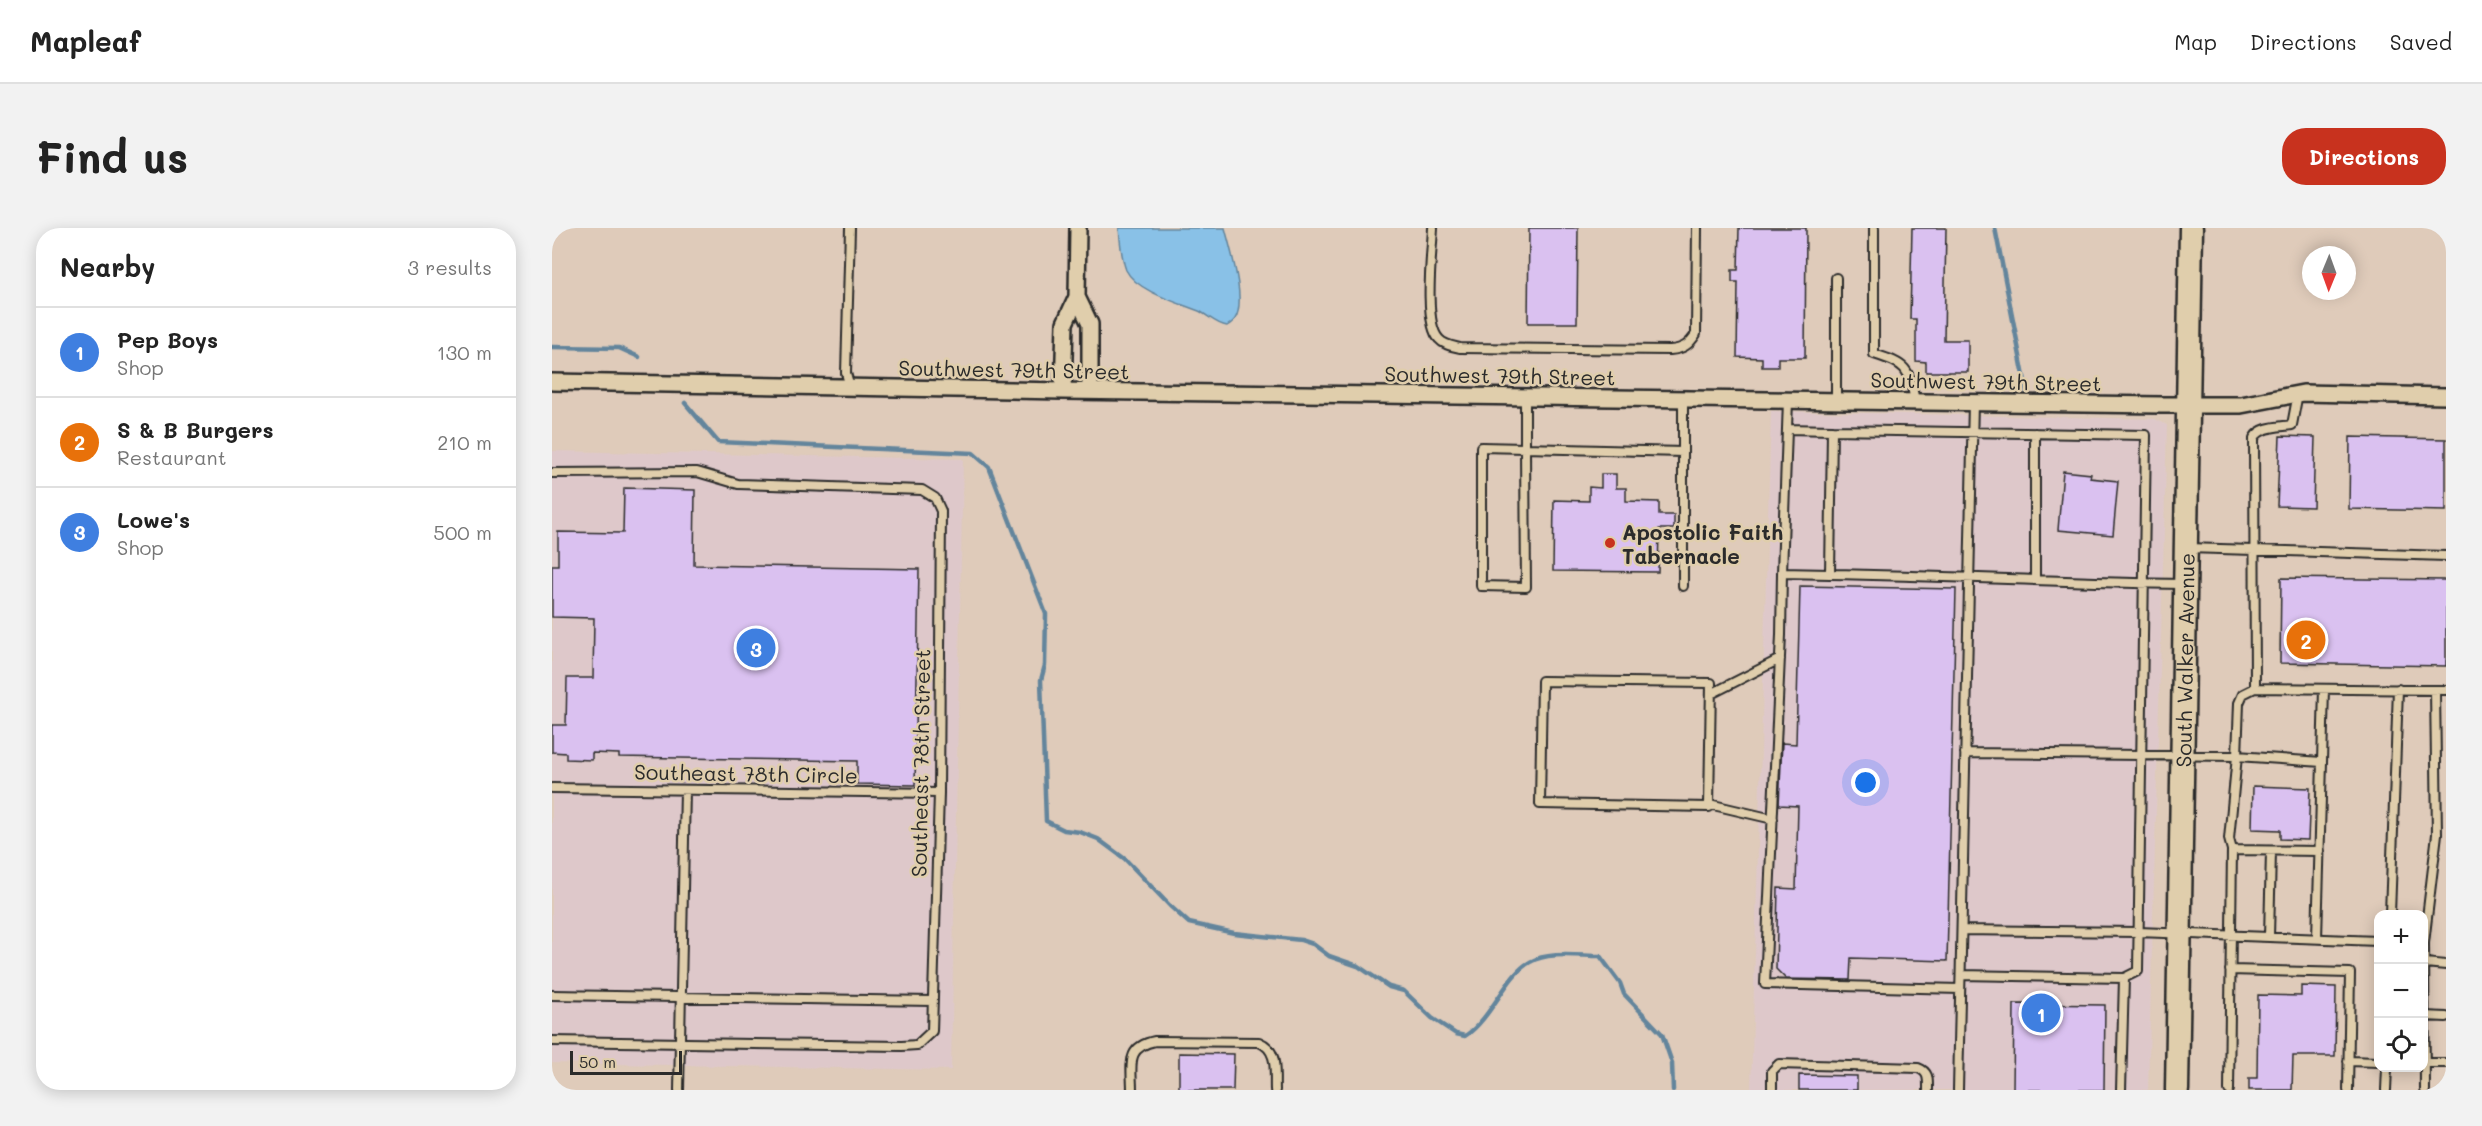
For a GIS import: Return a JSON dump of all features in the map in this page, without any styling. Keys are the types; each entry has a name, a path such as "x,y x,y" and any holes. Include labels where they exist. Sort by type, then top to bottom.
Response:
{"main road":[{"name":"South Walker Avenue","path":"2177,1090 2191,228"}],"street":[{"path":"1063,391 1065,323 1077,297 1078,228"},
{"path":"1077,297 1090,324 1090,391"},
{"name":"Southwest 79th Street","path":"552,381 1063,391 2187,405 2241,405 2298,393 2446,396"}],"lane":[{"path":"850,228 846,372 850,387"},
{"path":"1433,228 1430,319 1437,338 1445,344 1460,348 1670,350 1681,349 1690,343 1696,334 1697,228"},
{"path":"1874,228 1874,354 1898,362 1909,374 1915,401"},
{"path":"1836,278 1836,400"},
{"path":"2255,688 2254,438 2257,432 2292,425 2298,393"},
{"path":"1525,396 1525,448 1526,587 1481,586 1481,447 1525,448 1683,452"},
{"path":"1683,398 1683,586"},
{"path":"1788,400 1780,659 1765,984 1960,989"},
{"path":"1958,1090 1973,402"},
{"path":"1787,429 2146,435 2138,971 2124,978 1961,975"},
{"path":"1830,574 1833,430"},
{"path":"2035,433 2035,579"},
{"name":"Southeast 78th Street","path":"552,472 697,472 738,484 922,490 935,498 941,511 939,794 932,1031 917,1045 552,1041"},
{"path":"2186,548 2446,556"},
{"path":"1782,573 1969,576 2186,584"},
{"path":"1711,694 1780,659"},
{"path":"1542,681 1711,683 1711,694 1709,807 1540,804 1542,681"},
{"path":"2229,1090 2232,850 2229,839 2237,756 2238,703 2242,694 2255,688 2446,690"},
{"path":"2318,938 2324,689"},
{"path":"2390,910 2398,689"},
{"path":"2428,910 2437,834 2435,690"},
{"path":"1965,753 2237,756 2322,762"},
{"name":"Southeast 78th Circle","path":"552,788 939,794"},
{"path":"679,1090 686,790"},
{"path":"1709,804 1773,819"},
{"path":"2232,850 2320,851"},
{"path":"2270,937 2271,850"},
{"path":"1962,930 2374,941"},
{"path":"2428,963 2446,964"},
{"path":"2230,970 2350,973 2348,1090"},
{"path":"2121,1090 2124,978"},
{"path":"552,995 933,1001"},
{"path":"2428,1016 2446,1017"},
{"path":"1132,1090 1133,1052 1145,1043 1155,1041 1259,1042 1271,1049 1275,1090"},
{"path":"2349,1061 2374,1062"},
{"path":"2428,1063 2446,1063"},
{"path":"1772,1090 1772,1071 1779,1064 1918,1068 1926,1071 1928,1090"},
{"path":"2386,1090 2387,1072"},
{"path":"2424,1072 2425,1090"}],"shaded area":[{"path":"1771,411 2155,419 2167,425 2148,1090 1751,1090"},
{"path":"552,451 963,459 951,1070 552,1063"}],"water":[{"path":"1119,228 1225,228 1234,261 1238,288 1238,311 1234,320 1227,326 1223,325 1199,311 1159,295 1139,284 1126,270"}],"building":[{"path":"1529,228 1578,228 1577,323 1528,323"},
{"path":"1739,228 1806,228 1805,358 1778,358 1778,367 1762,367 1762,358 1737,357 1738,282 1732,282 1732,270 1738,270"},
{"path":"1912,228 1946,228 1944,340 1968,340 1968,372 1926,372 1926,362 1916,361 1916,319 1910,319"},
{"path":"2280,436 2315,437 2313,507 2277,506"},
{"path":"2350,437 2446,439 2446,511 2349,509"},
{"path":"2063,471 2091,474 2090,478 2118,481 2113,535 2058,530"},
{"path":"1601,474 1616,474 1616,488 1626,488 1626,501 1659,502 1659,515 1674,515 1674,529 1659,529 1658,572 1553,571 1554,500 1589,501 1589,487 1601,488"},
{"path":"624,488 695,490 694,565 919,569 915,785 857,784 857,761 619,757 619,754 592,753 592,760 566,759 566,753 552,752 552,725 566,725 567,678 593,678 594,618 552,617 552,565 558,565 558,532 623,533"},
{"path":"2281,578 2446,580 2446,666 2280,663"},
{"path":"1800,586 1956,589 1947,961 1851,958 1850,980 1786,979 1776,969 1778,888 1796,889 1798,806 1779,805 1782,743 1796,744"},
{"path":"2253,786 2310,788 2308,840 2280,839 2280,830 2252,829"},
{"path":"2301,986 2336,987 2335,1056 2293,1056 2292,1090 2249,1090 2249,1078 2257,1078 2258,995 2301,996"},
{"path":"2014,1004 2105,1005 2104,1090 2013,1090"},
{"path":"1179,1053 1234,1054 1233,1090 1179,1090"},
{"path":"1799,1075 1857,1076 1857,1090 1799,1090"}],"waterway":[{"path":"1995,228 2027,392"},
{"path":"552,347 619,348 639,357"},
{"path":"685,403 718,442 973,453 989,467 1046,614 1045,665 1041,680 1046,821 1064,830 1080,832 1098,839 1125,859 1189,923 1234,933 1301,940 1313,944 1329,956 1358,966 1389,987 1404,991 1432,1018 1456,1034 1465,1036 1483,1019 1521,968 1530,962 1555,955 1600,956 1620,983 1624,994 1662,1034 1672,1063 1673,1090"}],"place":[{"name":"Apostolic Faith Tabernacle","path":"1610,543"},
{"name":"S & B Burgers","path":"2306,640"},
{"name":"Lowe's","path":"756,648"},
{"name":"Pep Boys","path":"2041,1013"}]}
